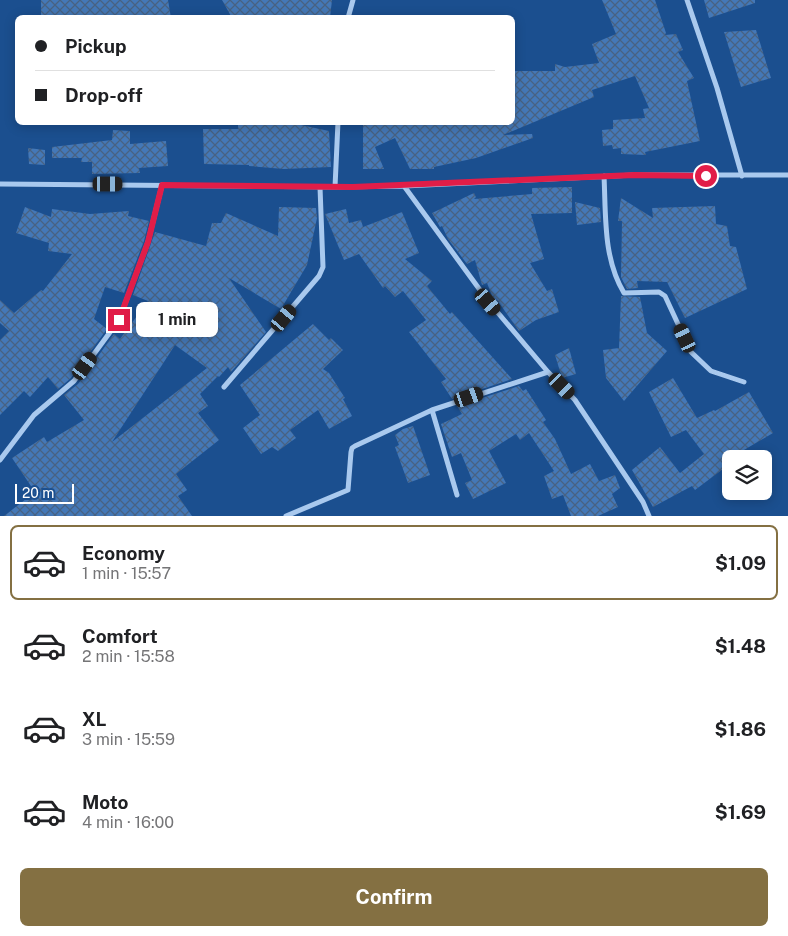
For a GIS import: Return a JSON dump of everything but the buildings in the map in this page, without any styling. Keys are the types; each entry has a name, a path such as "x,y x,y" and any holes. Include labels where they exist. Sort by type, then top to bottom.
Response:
{"street":[{"path":"349,15 353,0"},
{"path":"687,0 717,88 742,176"},
{"path":"336,187 338,125"},
{"path":"0,184 336,187 404,186 604,176 788,175"},
{"path":"604,176 608,248 615,278 624,293 659,292 665,296 691,352 711,371 744,382"},
{"path":"0,460 34,415 74,381 119,320 148,242 162,185"},
{"path":"404,186 488,302 548,372 575,400 643,502 648,516"},
{"path":"224,387 319,276 323,267 320,187"},
{"path":"286,516 348,490 351,452 355,446 432,410 548,372"},
{"path":"432,410 457,495"}],"route":[{"path":"119,320 148,242 162,185 353,187 634,175 706,176"}]}
